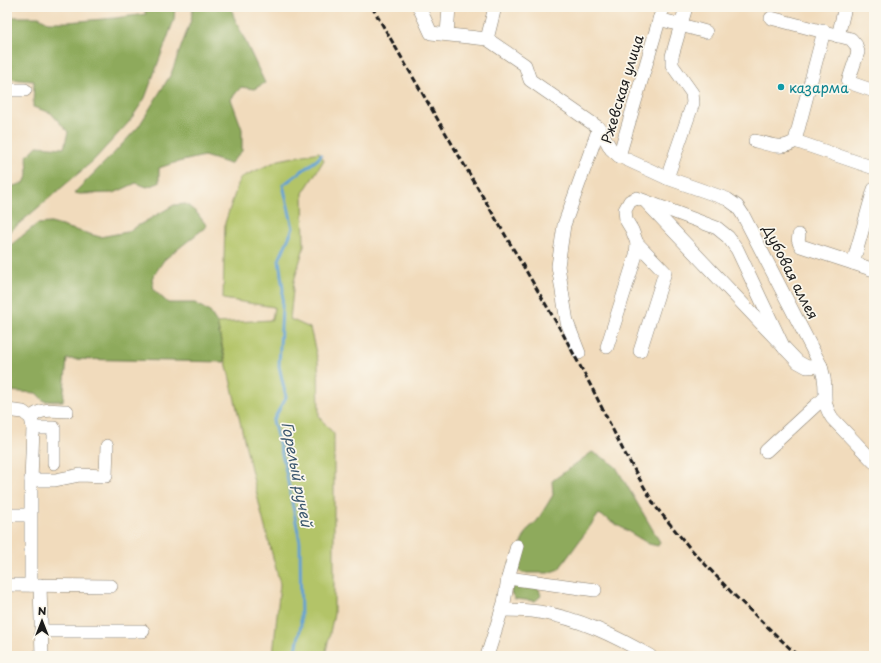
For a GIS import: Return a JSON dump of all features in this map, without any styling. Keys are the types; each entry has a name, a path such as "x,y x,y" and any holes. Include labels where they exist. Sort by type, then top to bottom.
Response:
{"street":[{"path":"419,7 432,33 487,39 525,65 530,80 599,128 611,149 619,156"},
{"path":"447,34 449,7"},
{"path":"487,39 495,7"},
{"path":"667,178 693,103 692,93 672,65 672,56 686,7"},
{"path":"838,36 845,7"},
{"path":"661,13 681,25 706,32"},
{"name":"Ржевская улица","path":"619,156 661,13"},
{"path":"771,18 824,31 852,40 856,45 858,52 848,82 874,90"},
{"path":"755,141 780,147 788,146 794,141 824,31"},
{"path":"7,90 25,90"},
{"path":"579,353 567,322 558,266 564,225 599,128"},
{"path":"794,141 874,168"},
{"name":"Дубовая аллея","path":"619,156 667,178 727,199 737,206 821,366 824,378 824,399 827,410 832,418 874,462"},
{"path":"853,263 874,189"},
{"path":"640,351 665,272 638,243 626,220 625,210 630,201 637,198 717,228 728,237 737,249 784,348"},
{"path":"645,200 798,362 806,367 821,366"},
{"path":"799,235 798,240 801,246 874,270"},
{"path":"607,347 636,255 638,243"},
{"path":"766,451 824,399"},
{"path":"7,410 23,412 32,423 54,428 54,463"},
{"path":"42,656 30,515 32,423 35,414 42,410 67,411"},
{"path":"30,480 55,480 80,475 106,476 107,446"},
{"path":"7,515 30,515"},
{"path":"487,656 502,610 508,578 517,546"},
{"path":"508,578 595,590"},
{"path":"7,585 111,586"},
{"path":"502,610 538,612 566,618 602,631 650,656"},
{"path":"41,631 143,630"}],"green space":[{"path":"143,7 175,7 174,20 145,98 129,122 93,161 7,234 7,188 24,183 28,174 27,156 37,146 64,148 68,132 51,113 33,107 34,81 7,79 7,17 39,17 48,22 68,22 146,14"},
{"path":"193,7 231,7 234,17 265,83 254,89 241,87 231,99 242,129 242,151 230,164 204,156 159,168 159,183 147,187 136,183 114,193 74,193 139,126 171,74 191,20"},
{"path":"319,152 324,160 303,193 304,247 294,281 290,319 310,328 318,361 319,417 334,434 334,614 325,656 273,656 280,584 262,516 217,323 272,320 274,307 223,299 225,223 240,178 279,160"},
{"path":"186,204 197,213 207,226 164,260 152,278 154,290 168,303 195,303 210,312 217,323 225,362 67,359 63,401 44,401 36,393 7,391 7,248 37,224 51,223 100,237 127,232 174,205"},
{"path":"592,452 616,467 660,542 658,546 649,544 599,514 559,569 548,573 522,573 516,568 521,543 528,529 537,521 553,495 552,481"},
{"path":"515,584 535,586 539,589 541,596 535,601 515,599 511,593 512,586"}],"waterway":[{"name":"Горелый ручей","path":"295,656 301,625 300,542 284,462 273,421 286,397 279,366 283,289 279,260 293,228 283,185 318,159 321,155"}],"railway":[{"path":"372,7 563,334 623,450 655,506 689,547 733,594 798,656"}],"place":[{"name":"казарма","path":"781,87"}]}
